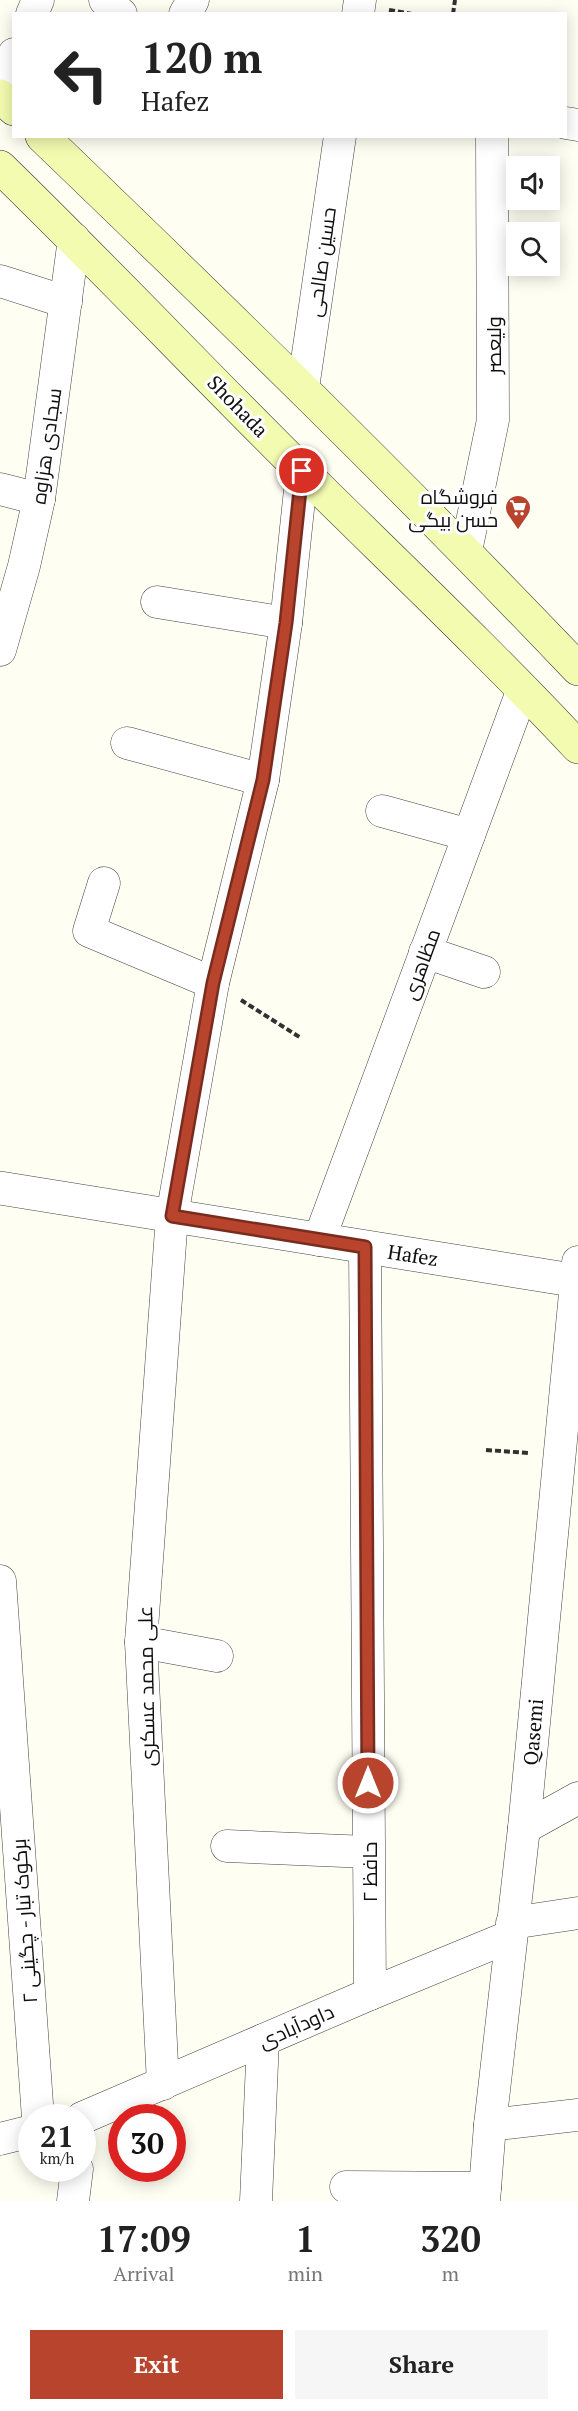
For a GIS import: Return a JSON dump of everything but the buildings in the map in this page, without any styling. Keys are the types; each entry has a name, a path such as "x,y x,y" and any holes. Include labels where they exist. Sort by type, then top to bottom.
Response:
{"main road":[{"path":"0,96 12,107"},
{"path":"44,138 303,388 466,551 578,669"},
{"name":"Shohada","path":"0,167 302,471 523,689 578,747"}],"street":[{"path":"105,0 119,12"},
{"path":"0,84 12,58"},
{"name":"حسین صالحی","path":"303,388 340,138"},
{"name":"ولیعصر","path":"466,551 494,420 492,138"},
{"name":"سجادی هزاوه","path":"0,650 12,563 39,499 74,239"},
{"path":"0,281 66,302"},
{"name":"علی محمد عسکری","path":"163,2084 141,1642 172,1216 213,983 263,780 286,623 302,471"},
{"path":"0,489 39,499"},
{"path":"157,602 286,623"},
{"name":"مظاهری","path":"319,1240 523,689"},
{"path":"127,743 263,780"},
{"path":"382,811 469,836"},
{"path":"104,883 89,931 213,983"},
{"path":"425,952 484,972"},
{"name":"Hafez","path":"0,1188 365,1247 577,1275"},
{"name":"حافظ ۲","path":"365,1247 370,1994"},
{"name":"Qasemi","path":"485,2194 490,2126 524,1828 577,1275"},
{"name":"برکوک تبار - چگینی ۲","path":"0,1581 37,2104"},
{"path":"141,1642 217,1656"},
{"path":"524,1828 578,1798"},
{"path":"227,1846 369,1852"},
{"name":"داودآبادی","path":"96,2112 512,1930 578,1913"},
{"path":"256,2201 263,2040"},
{"path":"490,2126 578,2115"},
{"path":"0,2139 18,2135"},
{"path":"73,2201 75,2182"},
{"path":"346,2187 485,2194"}],"path":[{"path":"213,983 302,1038"},
{"path":"486,1450 560,1455"}],"place":[{"name":"فروشگاه حسن بیگی","path":"518,531"}],"route":[{"path":"302,471 286,623 263,780 213,983 172,1216 365,1247 368,1783"}]}
